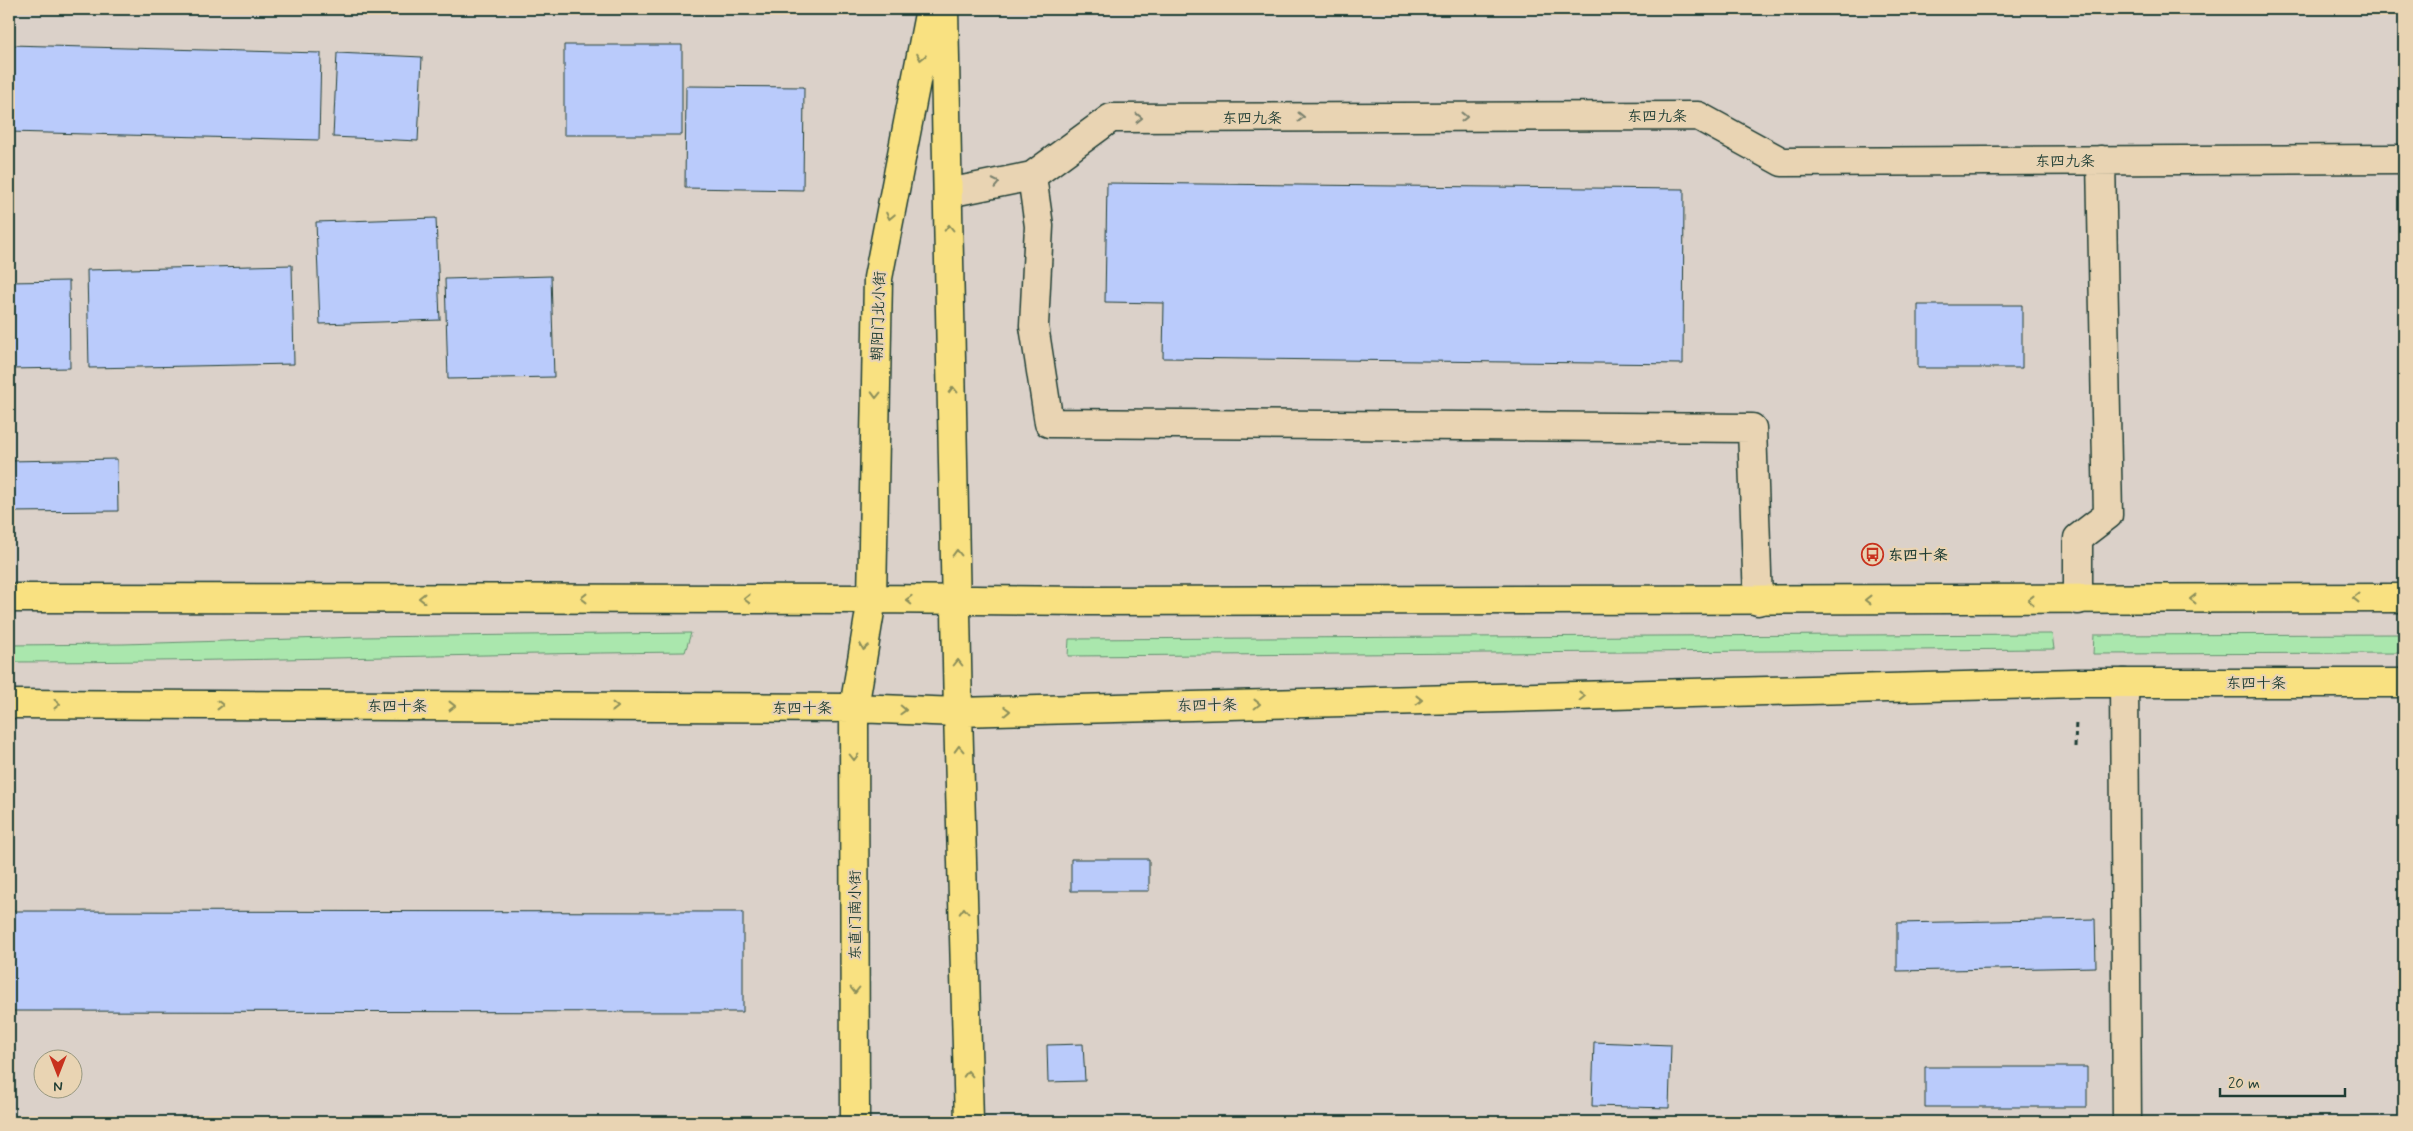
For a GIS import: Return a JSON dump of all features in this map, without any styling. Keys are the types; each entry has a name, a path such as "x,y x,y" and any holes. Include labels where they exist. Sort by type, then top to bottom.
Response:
{"main road":[{"name":"朝阳门北小街","path":"854,708 872,599 878,278 930,9"},
{"path":"944,9 958,601 958,712 969,1122"},
{"path":"9,598 872,599 958,601 1758,601 2404,598"},
{"name":"东四十条","path":"9,704 854,708 958,712 2124,683 2404,682"},
{"name":"东直门南小街","path":"854,708 855,1122"}],"lane":[{"name":"东四九条","path":"948,193 1032,176 1111,118 1698,116 1782,162 2404,159"},
{"path":"2078,600 2078,538 2108,515 2101,160"},
{"path":"1032,176 1039,226 1034,326 1049,423 1752,428 1758,601"},
{"path":"2124,683 2126,1122"}],"green space":[{"path":"691,633 685,652 9,662 9,645 123,644 362,637"},
{"path":"2052,634 2054,649 1068,656 1069,639"},
{"path":"2404,634 2404,653 2093,654 2094,635"}],"building":[{"path":"9,45 321,53 319,140 9,132"},
{"path":"564,45 682,45 682,135 564,135"},
{"path":"337,53 422,57 418,141 333,137"},
{"path":"686,86 804,87 803,190 685,188"},
{"path":"1107,183 1684,189 1683,364 1163,358 1164,303 1105,302"},
{"path":"436,218 440,320 320,324 316,222"},
{"path":"292,265 294,364 89,368 87,270"},
{"path":"551,276 554,377 448,379 445,279"},
{"path":"69,281 70,368 9,369 9,282"},
{"path":"1918,305 2022,305 2022,368 1918,368"},
{"path":"117,459 118,511 9,512 9,461"},
{"path":"1071,859 1149,859 1149,891 1071,891"},
{"path":"9,911 743,912 743,1012 9,1011"},
{"path":"2095,919 2096,967 1897,971 1897,923"},
{"path":"1594,1042 1671,1045 1669,1108 1592,1106"},
{"path":"1083,1044 1085,1081 1048,1082 1047,1045"},
{"path":"1925,1067 2087,1067 2087,1107 1925,1107"}],"place":[{"name":"东四十条","path":"1872,555"}]}
